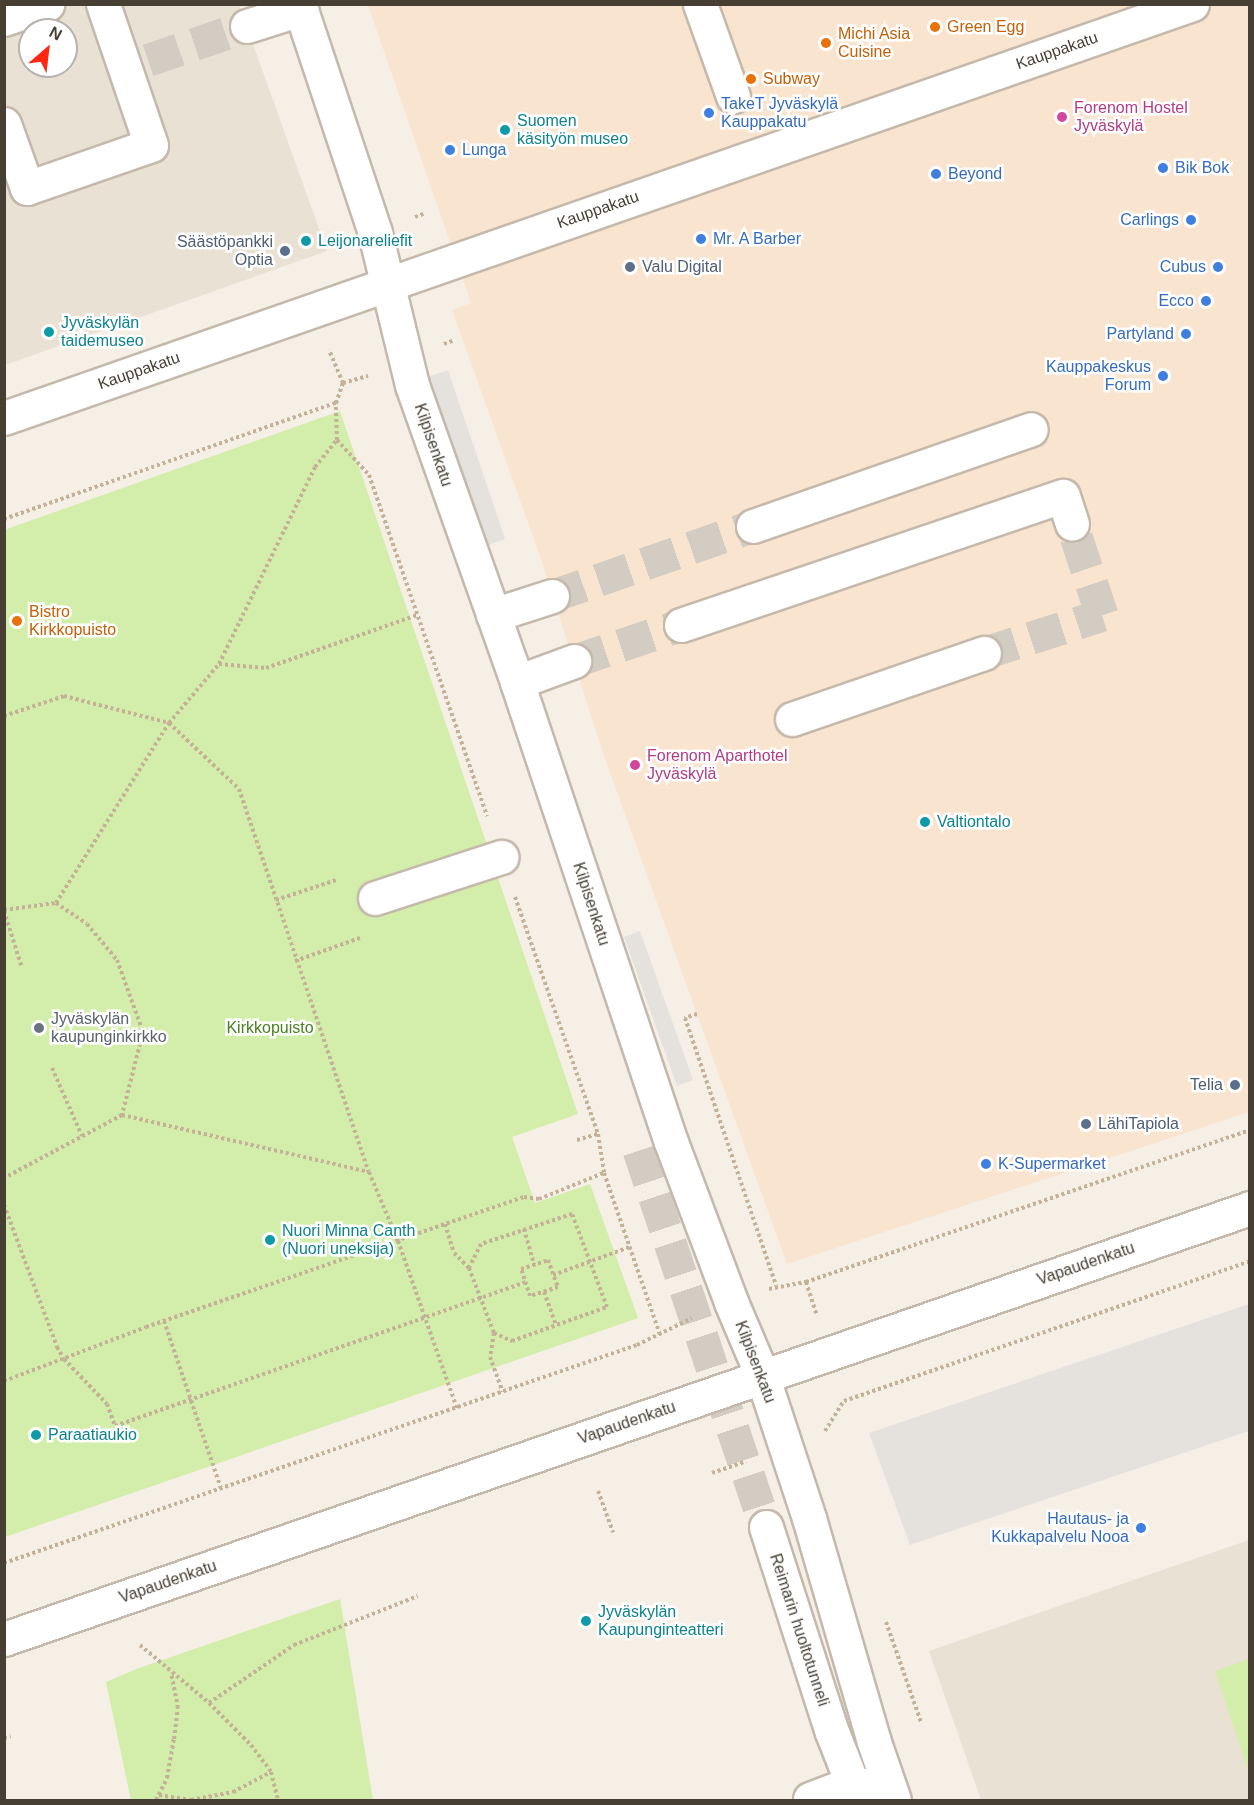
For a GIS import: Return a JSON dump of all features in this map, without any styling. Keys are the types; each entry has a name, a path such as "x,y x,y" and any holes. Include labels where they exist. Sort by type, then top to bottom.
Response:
{"street":[{"path":"4,19 47,4"},
{"path":"4,124 27,188 151,145 136,64 102,4"},
{"path":"700,4 733,96"},
{"name":"Kauppakatu","path":"4,418 1192,4"},
{"path":"247,26 300,7"},
{"name":"Kilpisenkatu","path":"300,7 375,233 412,385 518,682 670,1142 731,1302 762,1375 810,1518 874,1742 893,1796"},
{"path":"753,526 1031,429"},
{"path":"681,625 1063,496 1072,524"},
{"path":"493,615 552,596"},
{"path":"792,719 984,653"},
{"path":"518,682 574,661"},
{"path":"375,898 501,857"},
{"name":"Vapaudenkatu","path":"4,1639 1250,1208"},
{"name":"Reimarin huoltotunneli","path":"766,1527 832,1732 852,1783"},
{"path":"810,1799 852,1783 893,1796"}],"path":[{"path":"219,664 266,668 417,615 369,475 337,440 336,403 343,383"},
{"path":"4,519 336,403"},
{"path":"56,903 169,723 219,664 315,466 337,440"},
{"path":"4,716 64,696 169,723 239,789 295,961 369,1172 398,1241 457,1409"},
{"path":"276,900 341,878 375,898 362,937 295,961"},
{"path":"21,965 4,910 56,903 87,924 117,960 142,1032 122,1115"},
{"path":"697,1014 684,1018 776,1286 806,1282 1250,1130"},
{"path":"52,1068 82,1136"},
{"path":"4,1178 122,1115 369,1172"},
{"path":"577,1140 598,1134 604,1173 660,1335"},
{"path":"4,1381 164,1321 524,1197 539,1198 604,1173"},
{"path":"4,1205 57,1347 64,1359 107,1404 115,1426 526,1282"},
{"path":"469,1268 481,1244 572,1214 606,1307 512,1341 494,1333"},
{"path":"445,1224 454,1254 469,1268 494,1333 490,1357 503,1392"},
{"path":"524,1229 534,1265"},
{"path":"553,1275 630,1247"},
{"path":"548,1260 553,1275 558,1287 530,1296 521,1269 548,1260"},
{"path":"844,1401 1250,1261"},
{"path":"544,1292 556,1325"},
{"path":"4,1563 457,1409 660,1335 692,1318"},
{"path":"164,1321 189,1400 221,1488"},
{"path":"598,1491 613,1532"},
{"path":"209,1703 294,1645 418,1596"},
{"path":"140,1645 209,1703 250,1745 271,1772 278,1800"},
{"path":"156,1800 167,1778 178,1708 171,1672"},
{"path":"4,1738 11,1736"},
{"path":"159,1795 191,1800 233,1792 271,1772"}],"shaded area":[{"path":"4,5 239,5 327,251 5,365"},
{"path":"368,5 1249,5 1249,1112 787,1264 603,753 542,562 452,310 471,303"},
{"path":"448,370 505,539 486,546 428,377"},
{"path":"640,931 693,1080 677,1086 624,937"},
{"path":"1249,1304 1249,1431 910,1545 869,1433"},
{"path":"1249,1540 1249,1800 981,1800 929,1651"}],"green space":[{"name":"Kirkkopuisto","path":"340,411 578,1114 512,1137 535,1203 590,1184 638,1318 5,1537 4,530"},
{"path":"340,1599 373,1800 131,1800 106,1682 139,1668"},
{"path":"1250,1659 1249,1773 1215,1671"}],"tunnel":[{"path":"148,60 247,26"},
{"path":"984,653 1102,615 1072,524"},
{"path":"552,596 753,526"},
{"path":"574,661 681,625"},
{"path":"639,1150 766,1527"}],"place":[{"name":"Green Egg","path":"935,27"},
{"name":"Michi Asia Cuisine","path":"826,43"},
{"name":"Subway","path":"751,79"},
{"name":"TakeT Jyväskylä Kauppakatu","path":"709,113"},
{"name":"Forenom Hostel Jyväskylä","path":"1062,117"},
{"name":"Suomen käsityön museo","path":"505,130"},
{"name":"Lunga","path":"450,150"},
{"name":"Bik Bok","path":"1163,168"},
{"name":"Beyond","path":"936,174"},
{"name":"Carlings","path":"1191,220"},
{"name":"Mr. A Barber","path":"701,239"},
{"name":"Leijonareliefit","path":"306,241"},
{"name":"Säästöpankki Optia","path":"285,251"},
{"name":"Valu Digital","path":"630,267"},
{"name":"Cubus","path":"1218,267"},
{"name":"Ecco","path":"1206,301"},
{"name":"Jyväskylän taidemuseo","path":"49,332"},
{"name":"Partyland","path":"1186,334"},
{"name":"Kauppakeskus Forum","path":"1163,376"},
{"name":"Bistro Kirkkopuisto","path":"17,621"},
{"name":"Forenom Aparthotel Jyväskylä","path":"635,765"},
{"name":"Valtiontalo","path":"925,822"},
{"name":"Jyväskylän kaupunginkirkko","path":"39,1028"},
{"name":"Telia","path":"1235,1085"},
{"name":"LähiTapiola","path":"1086,1124"},
{"name":"K-Supermarket","path":"986,1164"},
{"name":"Nuori Minna Canth (Nuori uneksija)","path":"270,1240"},
{"name":"Paraatiaukio","path":"36,1435"},
{"name":"Hautaus- ja Kukkapalvelu Nooa","path":"1141,1528"},
{"name":"Jyväskylän Kaupunginteatteri","path":"586,1621"}]}
